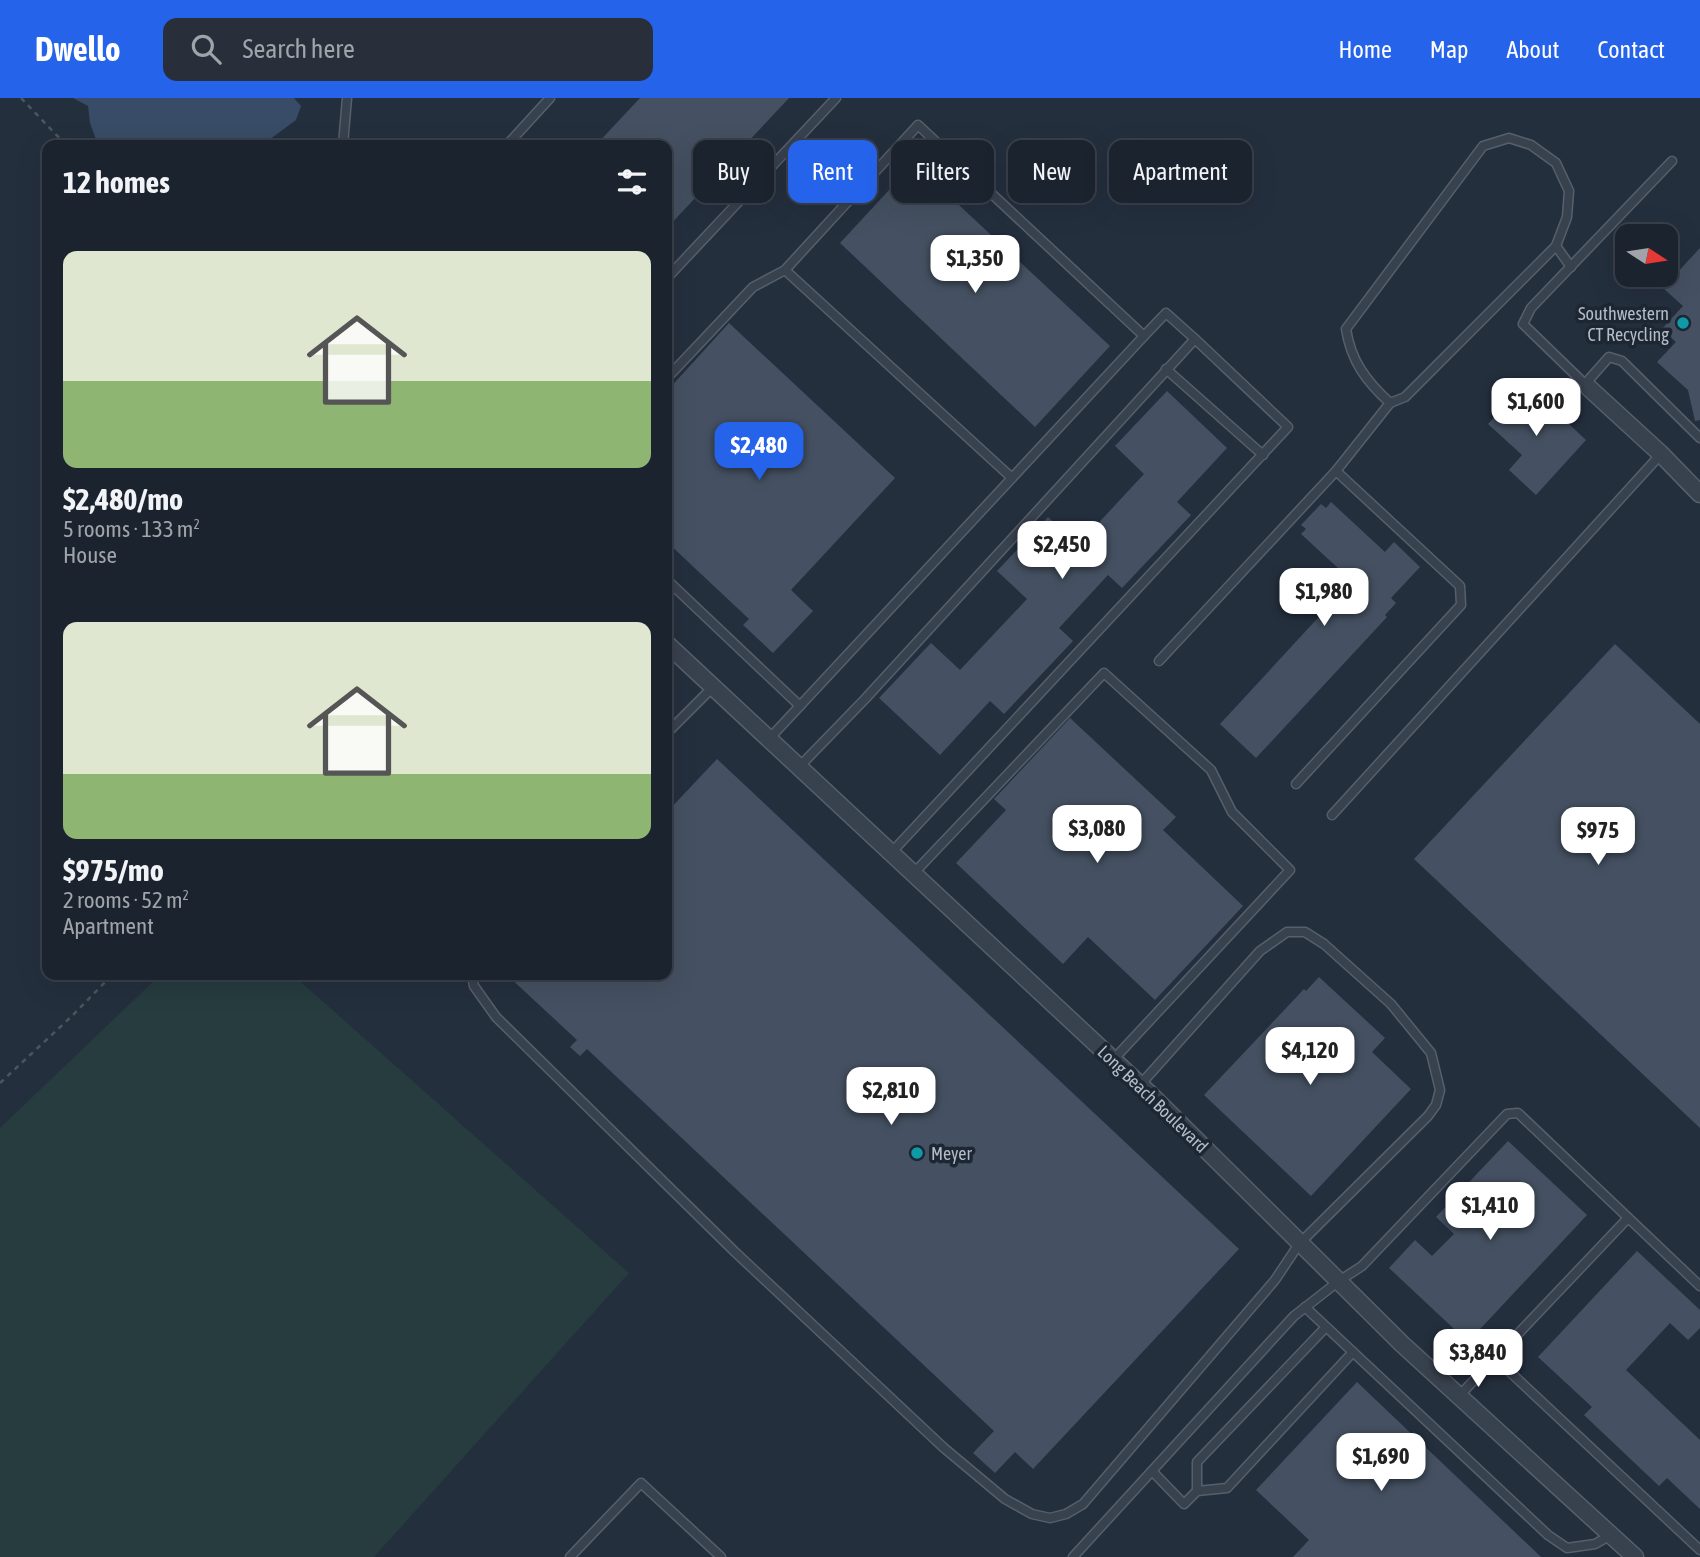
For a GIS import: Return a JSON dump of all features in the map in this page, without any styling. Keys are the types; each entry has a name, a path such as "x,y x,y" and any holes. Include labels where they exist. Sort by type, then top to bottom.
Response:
{"street":[{"path":"1587,386 1700,494"},
{"name":"Long Beach Boulevard","path":"672,649 1140,1085 1299,1244 1459,1396 1635,1557"}],"lane":[{"path":"344,140 347,98"},
{"path":"511,140 550,98"},
{"path":"672,273 836,98"},
{"path":"672,373 753,286 785,270 918,125 1144,336"},
{"path":"1159,661 1336,471 1390,403 1405,397 1556,246 1567,217 1569,191 1556,163 1531,145 1509,138 1483,146 1346,329 1349,348 1368,384 1390,403"},
{"path":"1672,161 1531,308 1524,324 1587,386 1609,357 1622,361 1700,438"},
{"path":"1556,246 1571,267"},
{"path":"785,270 1012,478"},
{"path":"769,739 1166,313 1195,339 1288,427 891,853"},
{"path":"799,767 1195,339"},
{"path":"1166,369 1264,455"},
{"path":"1332,815 1661,454"},
{"path":"1296,784 1461,605 1460,586 1336,471"},
{"path":"672,585 800,706"},
{"path":"913,874 1104,673 1211,770 1232,812 1290,870 1112,1060"},
{"path":"672,728 713,687"},
{"path":"473,980 474,986 496,1017 735,1252 944,1448 1005,1499 1032,1514 1050,1518 1066,1514 1083,1504 1275,1280 1299,1244 1428,1116 1436,1105 1440,1090 1431,1053 1391,1004 1324,944 1304,932 1287,932 1260,951 1140,1085"},
{"path":"1073,1557 1294,1316 1362,1266 1507,1114 1518,1113 1700,1286"},
{"path":"1459,1396 1628,1218"},
{"path":"1305,1307 1548,1535 1566,1548 1595,1544 1612,1535"},
{"path":"1198,1491 1198,1462 1326,1327"},
{"path":"1152,1471 1184,1504 1198,1491 1227,1488 1353,1352"},
{"path":"1495,1358 1700,1550"},
{"path":"570,1557 641,1483 721,1557"}],"path":[{"path":"21,98 61,140"},
{"path":"0,1083 107,980"}],"green space":[{"path":"155,980 299,980 629,1273 374,1557 0,1557 0,1128"}],"water":[{"path":"73,98 294,98 301,106 296,120 269,140 96,140 88,106"}],"building":[{"path":"640,98 789,98 750,140 693,140 693,200 672,223 672,140 601,140"},
{"path":"891,188 891,203 957,203 1110,346 1035,427 840,243"},
{"name":"Southwestern CT Recycling","path":"1700,248 1700,420 1695,421 1688,390 1657,362 1676,342 1662,329 1683,306 1663,288 1678,287 1678,272"},
{"path":"729,323 895,478 791,590 813,611 773,653 743,625 749,619 672,547 672,386"},
{"path":"1526,384 1586,440 1536,495 1509,470 1522,455 1488,424"},
{"path":"1167,391 1227,448 1177,502 1191,515 1122,588 1108,575 1059,628 1073,641 1004,714 990,701 940,755 879,698 931,643 960,670 1027,599 997,571 1048,517 1078,545 1144,474 1115,446"},
{"path":"1331,502 1385,552 1394,542 1420,567 1391,598 1396,603 1385,615 1387,617 1256,758 1220,724 1352,581 1301,534 1306,529 1301,525 1321,504 1326,508"},
{"path":"1615,644 1700,724 1700,1128 1414,859"},
{"path":"1070,718 1176,817 1163,830 1243,906 1155,1000 1088,937 1063,964 956,863 1006,810 994,799"},
{"name":"Meyer","path":"717,759 1239,1249 1033,1469 1015,1452 995,1473 973,1453 994,1431 587,1049 580,1056 570,1047 577,1040 512,980 672,980 672,807"},
{"path":"1319,977 1385,1038 1372,1052 1411,1089 1311,1196 1204,1095 1304,989 1306,991"},
{"path":"1508,1141 1587,1215 1468,1342 1389,1268 1415,1240 1432,1256 1454,1234 1436,1217"},
{"path":"1637,1251 1700,1310 1700,1328 1688,1340 1670,1323 1626,1370 1700,1440 1700,1509 1667,1478 1659,1486 1584,1415 1592,1407 1538,1357"},
{"path":"1357,1382 1541,1557 1293,1557 1309,1540 1256,1490"}],"place":[{"name":"Southwestern CT Recycling","path":"1683,323"},
{"name":"Meyer","path":"917,1153"}]}
